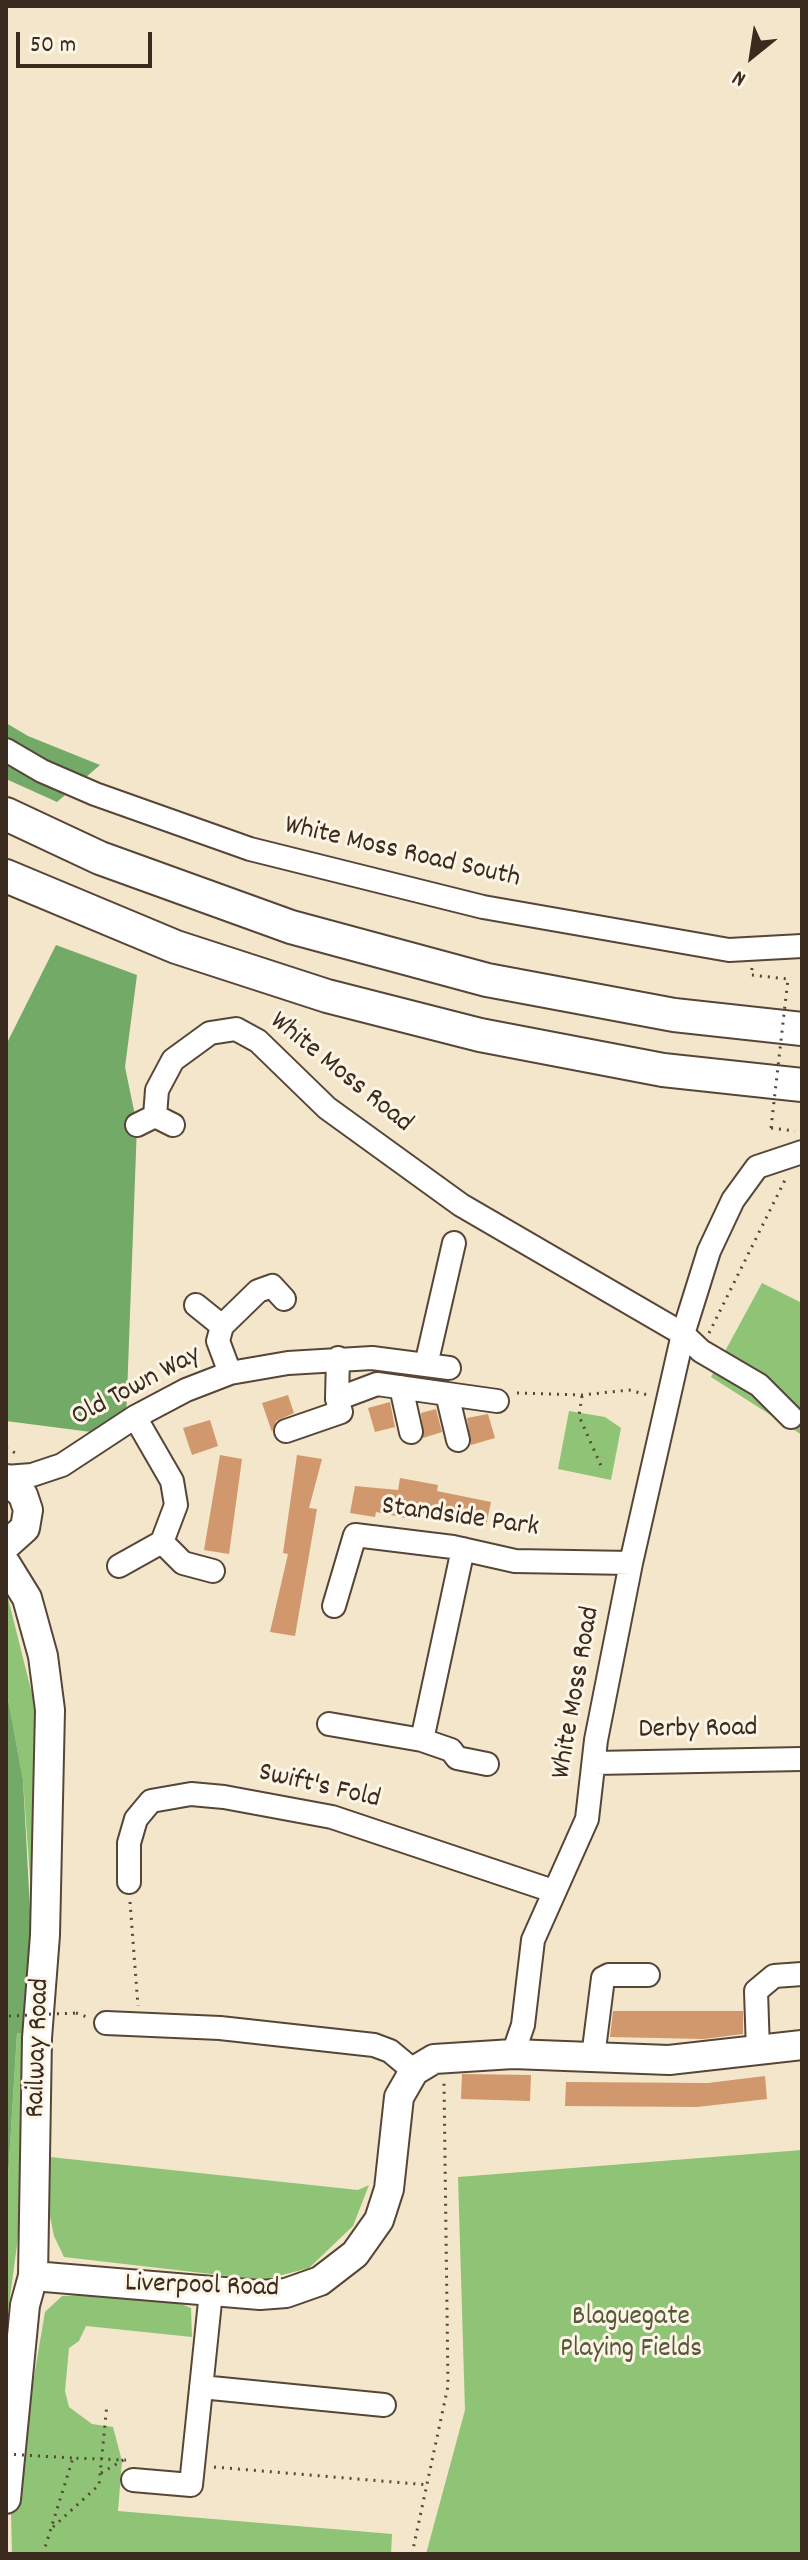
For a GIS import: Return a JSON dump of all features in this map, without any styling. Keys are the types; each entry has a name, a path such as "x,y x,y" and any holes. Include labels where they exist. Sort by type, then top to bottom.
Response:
{"highway":[{"path":"6,814 100,858 321,935 487,980 674,1015 802,1029"},
{"path":"6,876 176,947 327,996 480,1035 586,1056 663,1070 802,1085"}],"main road":[{"path":"6,1478 23,1495 20,1530"},
{"name":"Railway Road","path":"6,2499 25,2305 33,2276 37,2038 45,1935 50,1710 43,1656 27,1598 20,1530"},
{"name":"Railway Road","path":"6,1564 27,1598"},
{"path":"414,2071 444,2056 513,2054 669,2060 802,2045"},
{"name":"Liverpool Road","path":"33,2276 211,2292 286,2293 320,2281 355,2254 385,2206 397,2107 403,2087 414,2071"}],"street":[{"name":"White Moss Road South","path":"6,750 42,771 95,794 250,849 483,907 729,950 802,946"},
{"name":"White Moss Road","path":"155,1122 157,1090 173,1060 210,1033 236,1029 258,1041 327,1108 461,1205 683,1334"},
{"name":"White Moss Road","path":"513,2054 523,2025 533,1940 587,1819 596,1740 631,1563 683,1334 709,1251 733,1200 757,1167 801,1146"},
{"name":"Old Town Way","path":"6,1478 32,1475 62,1465 135,1417 186,1390 230,1373 338,1358 372,1358 438,1366 454,1243"},
{"path":"230,1373 218,1341 222,1326 258,1291 276,1284"},
{"path":"196,1305 222,1326"},
{"path":"683,1334 701,1351 743,1373 791,1417"},
{"path":"338,1358 339,1405"},
{"path":"286,1431 377,1384 447,1394 502,1397"},
{"path":"401,1387 411,1432"},
{"path":"447,1394 458,1440"},
{"path":"119,1566 162,1542 173,1518 176,1493 135,1417"},
{"name":"Old Town Way","path":"20,1530 44,1487 62,1465"},
{"name":"Standside Park","path":"334,1606 355,1535 463,1549 515,1561 631,1563"},
{"path":"162,1542 183,1563 213,1571"},
{"path":"422,1740 463,1549"},
{"path":"329,1724 422,1740 451,1750 457,1758 487,1764"},
{"name":"Derby Road","path":"595,1763 802,1759"},
{"name":"Swift's Fold","path":"129,1882 129,1843 136,1819 151,1801 191,1794 332,1817 553,1891"},
{"path":"758,2051 756,1991 763,1982 774,1976 802,1974"},
{"path":"593,2057 603,1978 609,1975 648,1975"},
{"path":"106,2023 139,2023 374,2045 390,2051 414,2071"},
{"path":"132,2467 191,2485 211,2292"},
{"path":"201,2387 384,2405"}],"path":[{"path":"701,1351 801,1146 771,1128 788,979 751,975 755,949"},
{"path":"502,1397 582,1395 629,1390 669,1406"},
{"path":"582,1395 579,1416 602,1468"},
{"path":"129,1882 139,2023"},
{"path":"7,2016 76,2013"},
{"path":"412,2554 448,2386 444,2056"},
{"path":"51,2530 99,2485 107,2404"},
{"path":"6,2454 102,2458 132,2467"},
{"path":"43,2554 73,2458"},
{"path":"193,2465 429,2485"},
{"path":"101,2473 132,2467"}],"green space":[{"path":"6,723 28,736 100,765 57,802 6,779"},
{"path":"56,945 137,975 125,1067 137,1125 126,1422 107,1434 6,1421 6,1045"},
{"path":"762,1283 802,1303 802,1435 711,1377"},
{"path":"569,1411 605,1417 621,1428 611,1480 558,1469"},
{"path":"6,1590 42,1734 33,1921 23,1780 6,1688"},
{"path":"6,1688 23,1780 37,2038 17,2033 6,2211"},
{"path":"17,2033 37,2038 29,2155 6,2327 6,2211"},
{"name":"Blaguegate Playing Fields","path":"802,2150 802,2554 426,2554 465,2410 458,2177"},
{"path":"50,2157 358,2190 369,2185 353,2226 309,2268 263,2280 64,2257 54,2236 48,2207"},
{"path":"127,2293 165,2297 191,2308 192,2337 86,2326 79,2341 69,2348 65,2391 69,2407 92,2424 113,2427 122,2461 118,2511 392,2534 391,2554 12,2554 11,2512 45,2312 62,2296"}],"building":[{"path":"288,1395 294,1413 276,1421 272,1432 262,1403"},
{"path":"390,1402 395,1427 375,1432 368,1408"},
{"path":"436,1409 442,1432 423,1438 421,1413"},
{"path":"488,1414 495,1438 471,1445 467,1418"},
{"path":"210,1420 218,1446 192,1455 183,1428"},
{"path":"220,1455 242,1459 229,1554 204,1550"},
{"path":"297,1455 322,1459 309,1508 317,1509 295,1636 270,1632 288,1554 283,1553"},
{"path":"400,1478 438,1485 437,1491 491,1502 486,1526 406,1510 405,1518 376,1512 375,1517 350,1513 355,1486 398,1490"},
{"path":"613,2011 743,2011 743,2034 704,2039 610,2037"},
{"path":"462,2074 531,2075 530,2101 461,2099"},
{"path":"765,2076 767,2099 697,2107 565,2106 566,2082 708,2083"}]}
